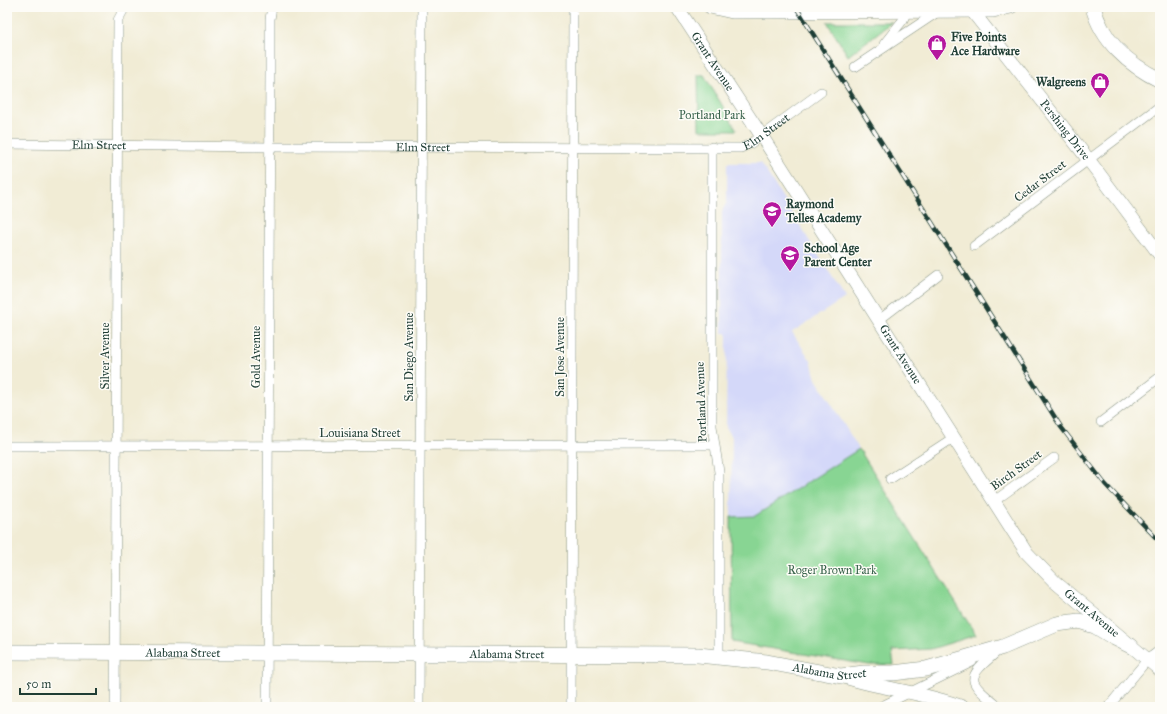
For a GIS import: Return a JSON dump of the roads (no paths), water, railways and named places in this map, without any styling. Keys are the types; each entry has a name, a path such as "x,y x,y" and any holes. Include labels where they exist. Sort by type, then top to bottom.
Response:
{"main road":[{"name":"Grant Avenue","path":"677,7 761,135 1022,547 1055,582 1160,670"},
{"path":"710,7 732,12 908,9 939,11 971,9 993,11 1011,7"},
{"path":"1093,7 1097,21 1114,47 1140,69 1160,80"},
{"name":"Pershing Drive","path":"971,9 1088,159 1160,255"},
{"name":"Alabama Street","path":"7,652 419,653 719,656 767,662 841,676 926,669 1002,647 1057,624 1079,621 1096,626 1131,646"},
{"path":"841,676 869,685 945,700 963,707"}],"street":[{"name":"Silver Avenue","path":"115,707 118,20 125,7"},
{"name":"Gold Avenue","path":"267,707 269,147 270,19 272,7"},
{"name":"San Diego Avenue","path":"419,707 422,7"},
{"name":"San Jose Avenue","path":"571,707 573,7"},
{"path":"879,50 896,31 908,9"},
{"path":"855,67 879,50 898,40 939,11"},
{"name":"Elm Street","path":"7,144 269,147 712,148 746,146 821,92"},
{"name":"Cedar Street","path":"974,246 1160,106"},
{"name":"Portland Avenue","path":"712,148 712,426 719,472 719,656"},
{"path":"879,320 938,275"},
{"path":"1101,422 1160,377"},
{"path":"890,479 953,438"},
{"name":"Louisiana Street","path":"7,446 714,445"},
{"name":"Birch Street","path":"994,502 1054,458"},
{"path":"999,707 977,689 974,679 976,671 1002,647"},
{"name":"Alabama Street","path":"880,707 1002,647"},
{"path":"1108,707 1148,659 1160,650"}],"railway":[{"path":"796,7 1061,427 1105,484 1160,542"}],"place":[{"name":"Five Points Ace Hardware","path":"937,61"},
{"name":"Walgreens","path":"1100,99"},
{"name":"Raymond Telles Academy","path":"772,228"},
{"name":"School Age Parent Center","path":"790,272"}],"park label":[{"name":"Portland Park","path":"712,115"},
{"name":"Roger Brown Park","path":"832,570"}]}
